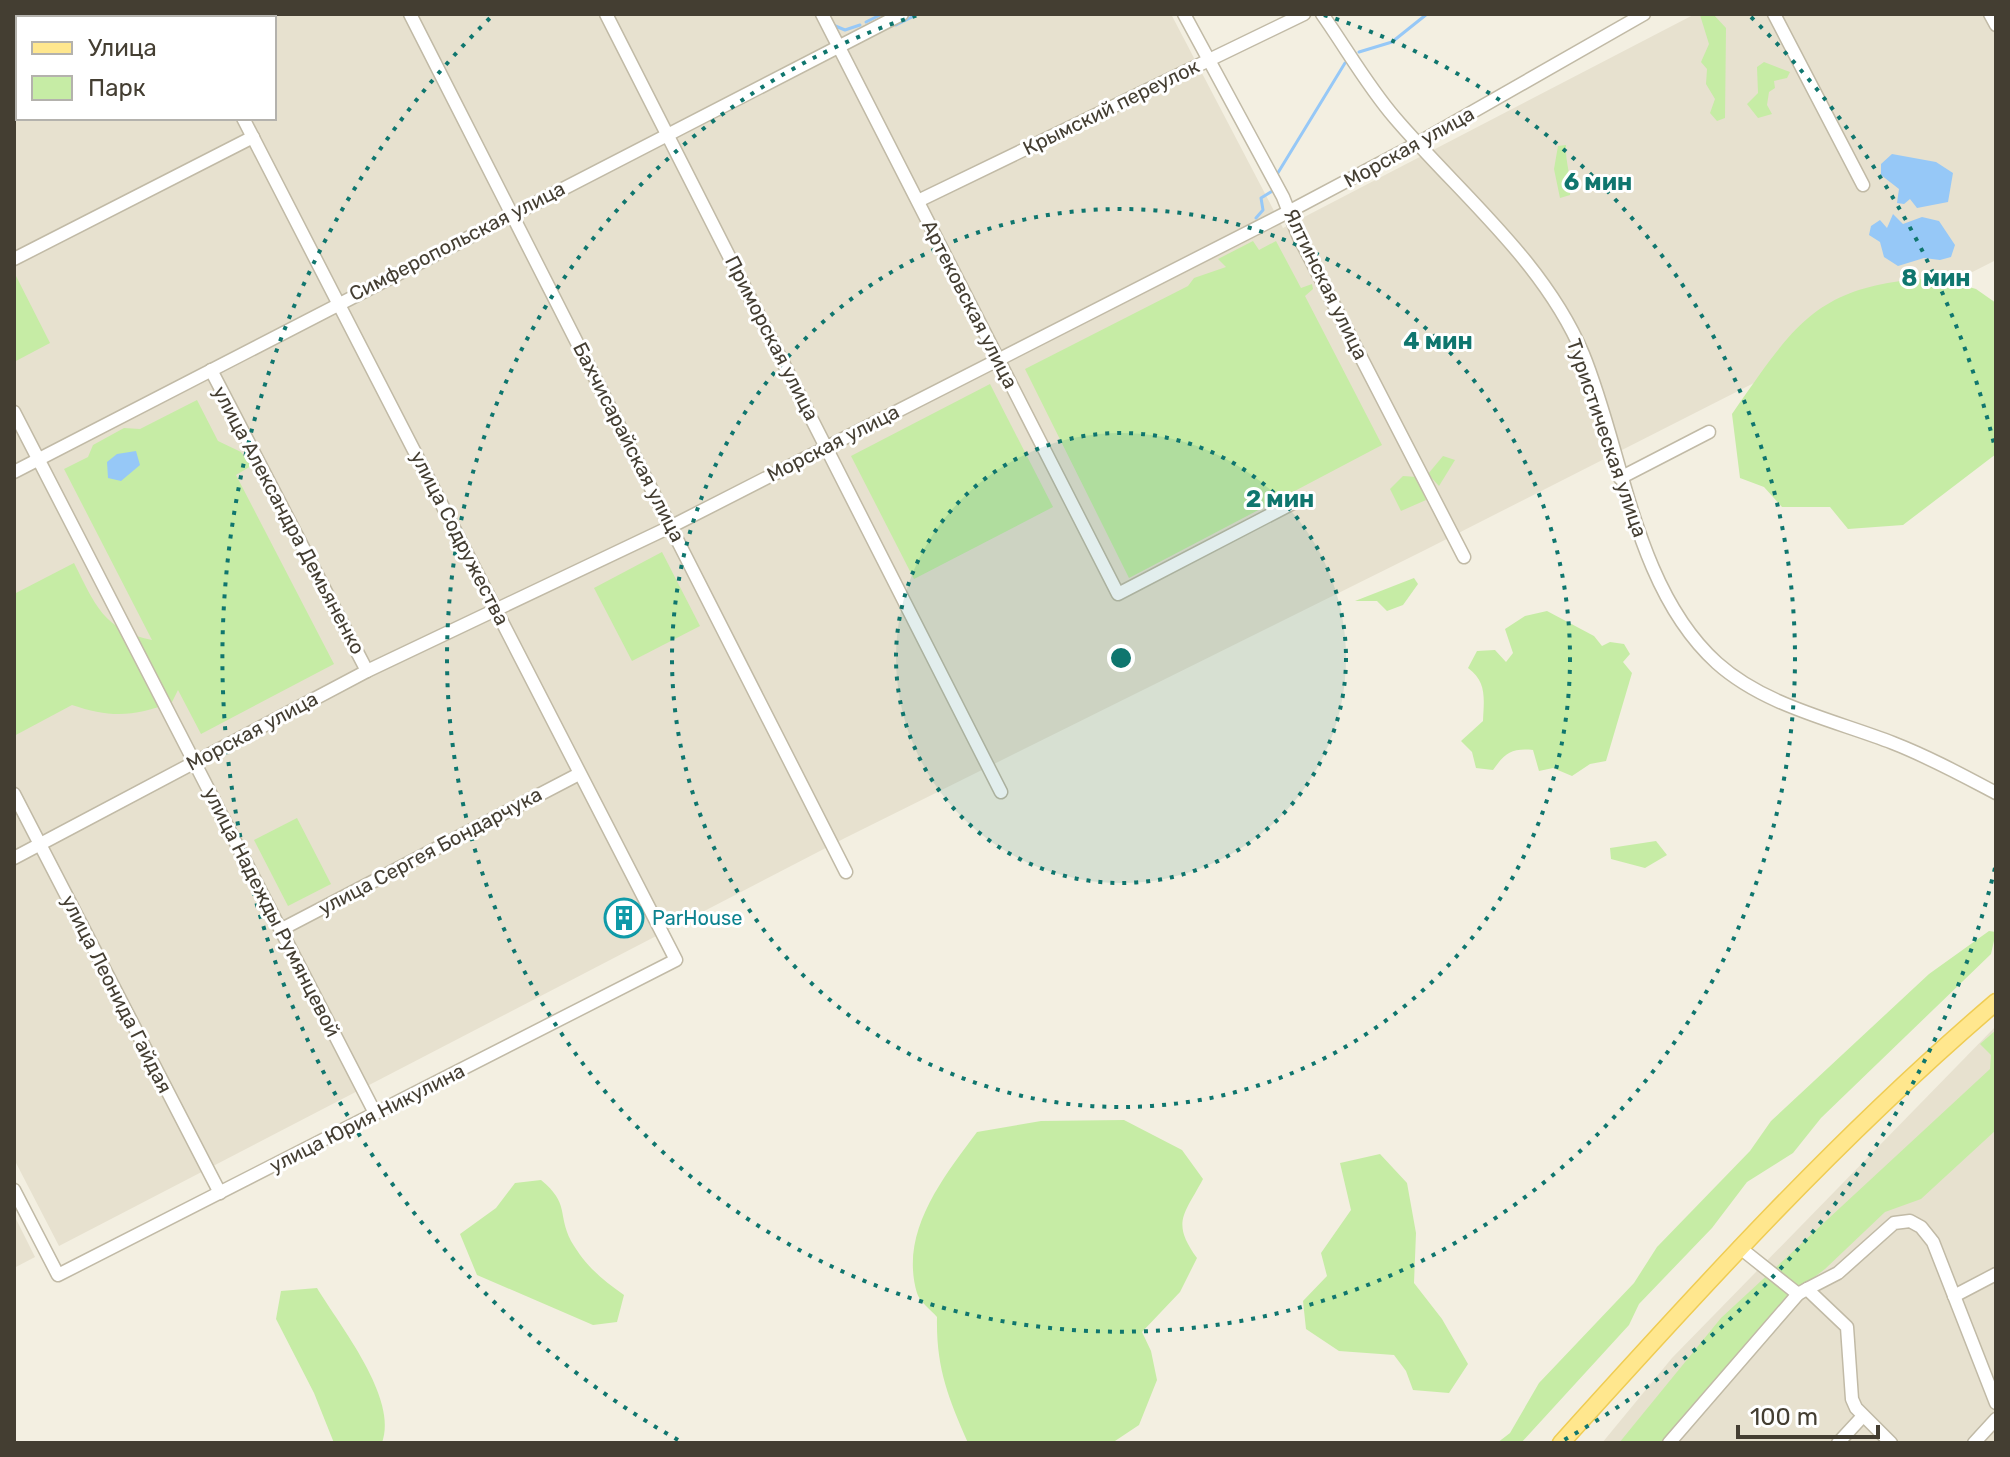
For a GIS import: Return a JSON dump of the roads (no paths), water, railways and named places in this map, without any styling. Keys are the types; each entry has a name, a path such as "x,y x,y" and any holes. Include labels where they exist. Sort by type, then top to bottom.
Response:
{"main road":[{"path":"1561,1443 1739,1247 1919,1068 1996,1002"}],"street":[{"name":"Бахчисарайская улица","path":"410,14 846,872"},
{"name":"Приморская улица","path":"606,14 1001,792"},
{"name":"Артековская улица","path":"822,14 1118,594 1293,503"},
{"name":"Симферопольская улица","path":"14,472 666,133 902,14"},
{"name":"Ялтинская улица","path":"1184,14 1290,211 1298,235 1464,557"},
{"name":"Крымский переулок","path":"918,201 1304,14"},
{"name":"Туристическая улица","path":"1322,14 1392,115 1509,243 1572,332 1583,355 1620,478 1645,547 1673,604 1698,642 1731,674 1792,707 1936,761 1996,793"},
{"name":"Морская улица","path":"14,858 367,671 672,526 1290,211 1418,143 1644,14"},
{"path":"1774,14 1863,185"},
{"path":"1990,14 1996,25"},
{"name":"улица Содружества","path":"244,120 676,960"},
{"path":"14,259 253,137"},
{"name":"улица Александра Демьяненко","path":"211,370 367,671"},
{"name":"улица Надежды Румянцевой","path":"14,412 375,1113"},
{"path":"1620,478 1709,432"},
{"name":"улица Сергея Бондарчука","path":"282,929 579,774"},
{"name":"улица Леонида Гайдая","path":"14,794 220,1193"},
{"name":"улица Юрия Никулина","path":"14,1190 58,1275 676,960"},
{"path":"1669,1443 1802,1292 1838,1273 1894,1223 1910,1221 1921,1227 1933,1242 1996,1403"},
{"path":"1739,1247 1847,1327 1852,1399 1863,1416 1880,1428 1891,1443"},
{"path":"1954,1296 1996,1274"},
{"path":"1838,1443 1863,1416"},
{"path":"1974,1443 1996,1419"}],"water":[{"path":"1892,154 1936,162 1953,173 1948,202 1917,208 1910,199 1904,204 1897,203 1899,189 1881,175 1881,164"},
{"path":"1893,214 1903,224 1922,217 1939,221 1955,245 1951,257 1940,260 1924,258 1898,266 1884,257 1880,242 1869,235 1871,226 1880,220 1887,228"},
{"path":"136,451 140,465 121,481 108,478 107,462 117,454"}],"waterway":[{"path":"866,22 882,14"},
{"path":"896,25 918,14"},
{"path":"1359,52 1392,42 1427,14"},
{"path":"833,25 845,30 860,25"},
{"path":"1276,176 1345,63"},
{"path":"1256,218 1263,210 1261,198 1274,190"}],"place":[{"name":"ParHouse","path":"624,918"}]}
